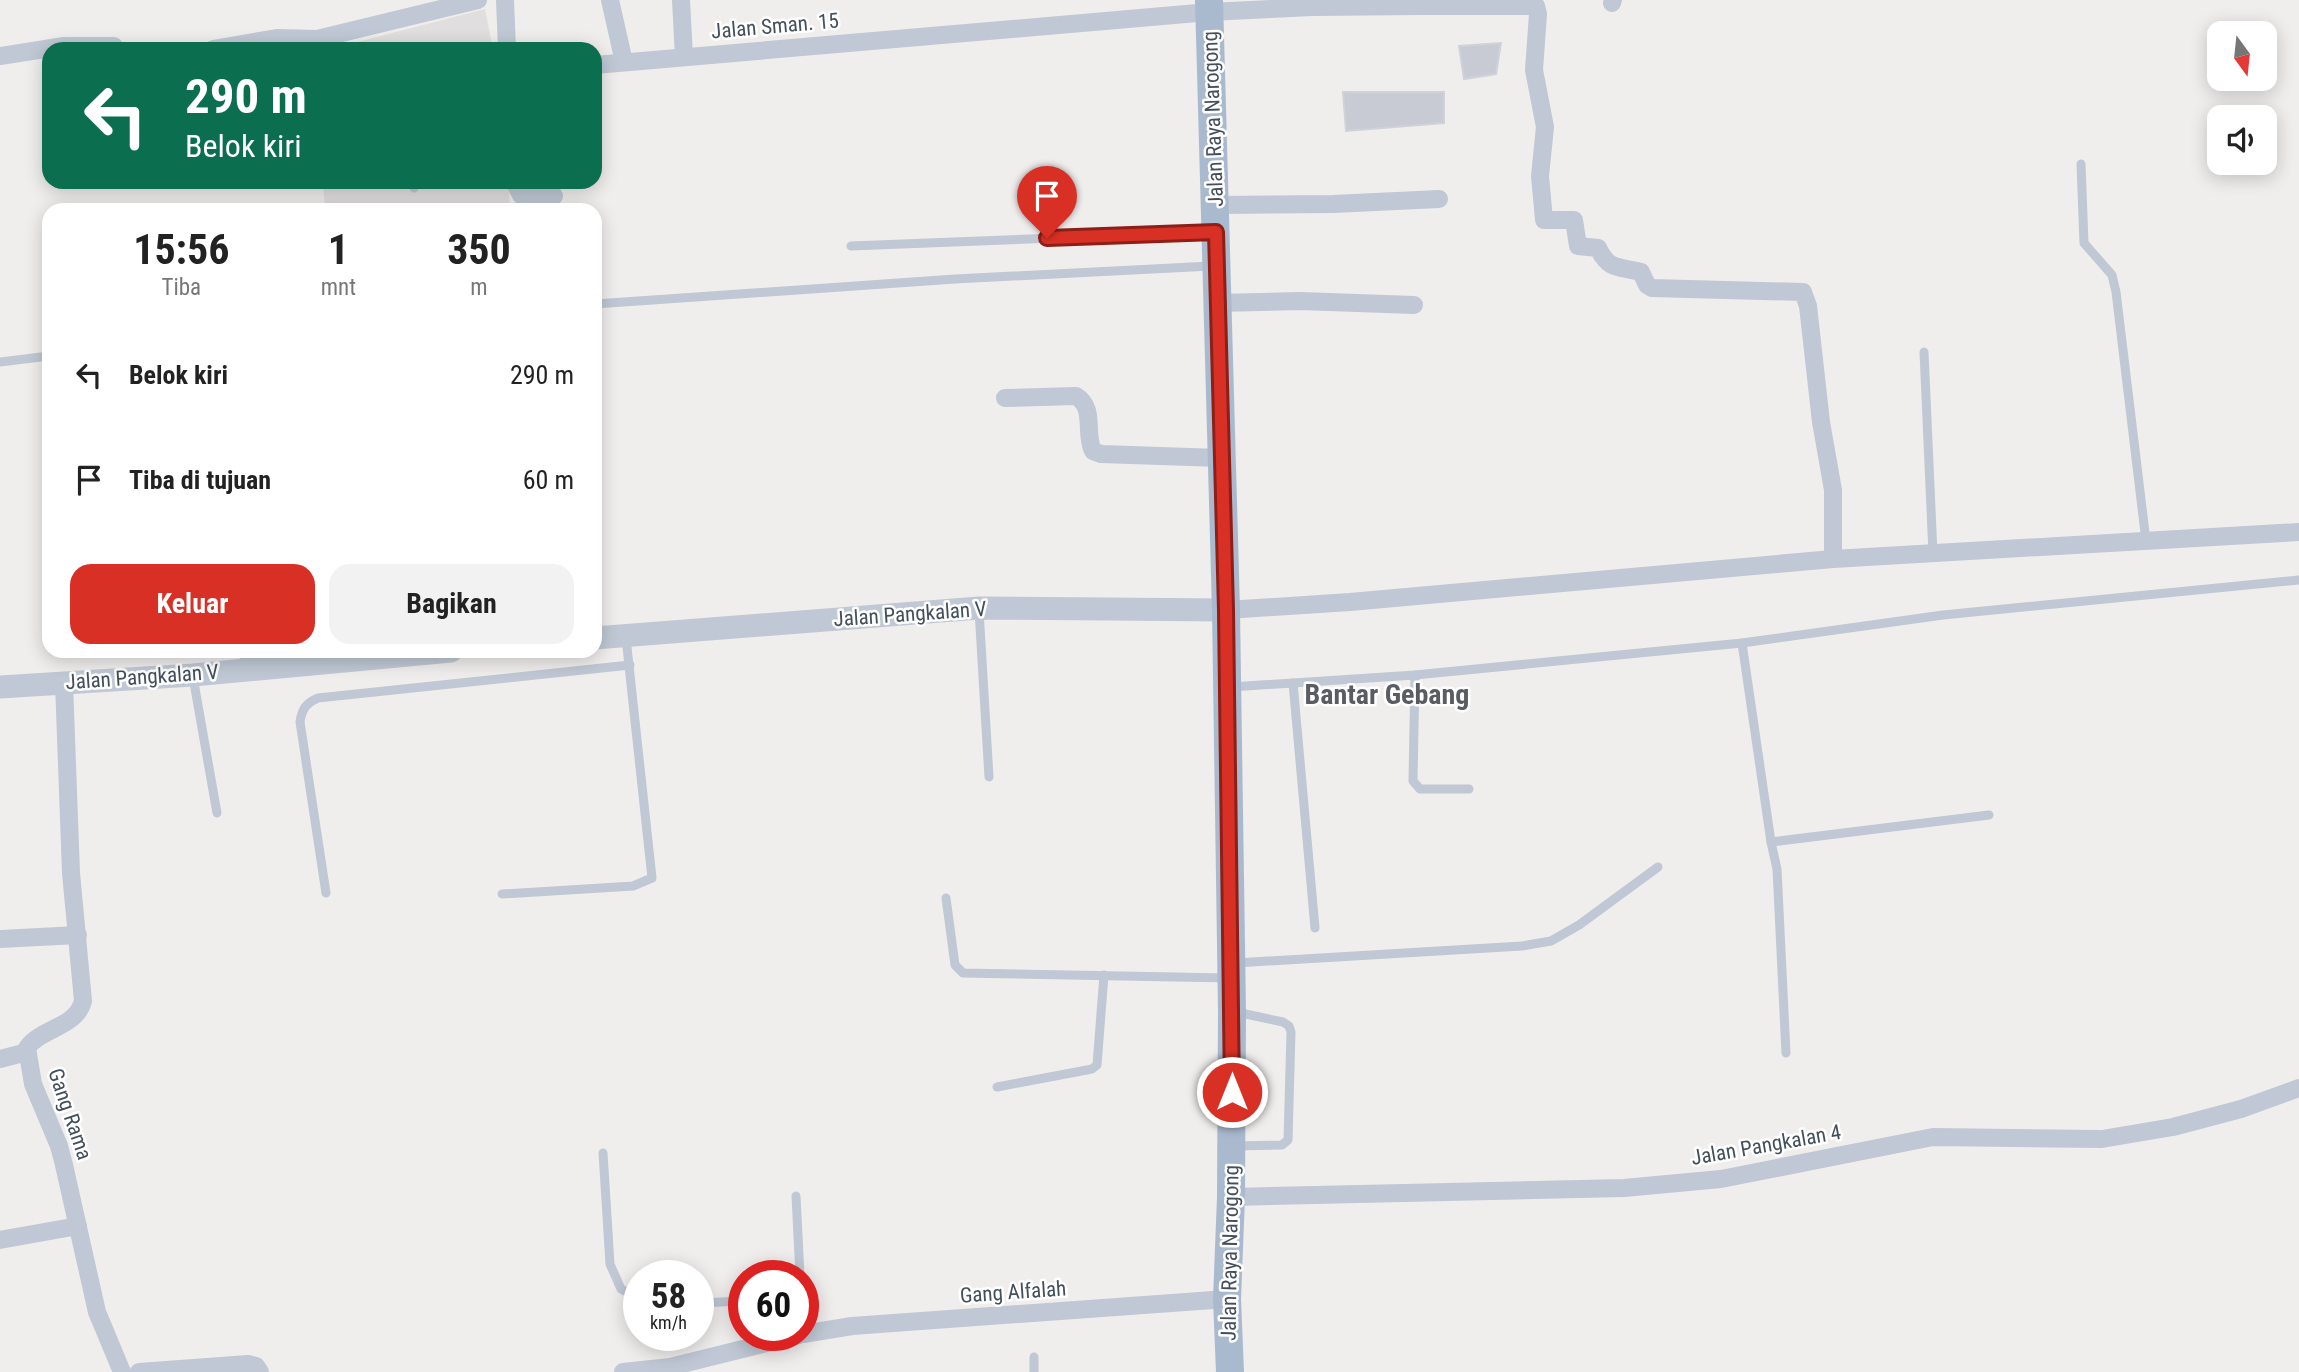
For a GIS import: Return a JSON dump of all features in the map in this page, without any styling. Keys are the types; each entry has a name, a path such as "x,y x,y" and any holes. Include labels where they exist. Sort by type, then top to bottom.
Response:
{"main road":[{"name":"Jalan Raya Narogong","path":"1209,6 1226,610 1232,1011 1231,1197 1227,1299 1230,1372"}],"street":[{"path":"254,42 277,38 317,39 478,0"},
{"path":"505,0 507,42"},
{"path":"610,0 624,62"},
{"path":"681,0 684,57"},
{"name":"Jalan Sman. 15","path":"602,64 1209,6 1312,7 1421,3 1536,6 1538,14 1534,70 1545,127 1540,176 1544,220 1574,220 1578,246 1598,248 1612,267 1641,272 1647,285 1652,288 1803,292 1808,306 1821,422 1833,490 1833,559"},
{"path":"0,56 42,49"},
{"path":"518,189 522,195 554,196"},
{"path":"1216,218 1333,204 1438,199"},
{"path":"1217,303 1300,300 1414,305"},
{"path":"1005,398 1076,396 1087,405 1090,444 1093,451 1101,454 1220,458"},
{"path":"1226,610 1350,602 1833,559 2299,532"},
{"name":"Jalan Pangkalan V","path":"602,637 979,608 1226,610"},
{"name":"Jalan Pangkalan V","path":"0,687 192,676 245,660 291,658"},
{"name":"Gang Rama","path":"64,683 68,815 83,1001 81,1011 75,1018 33,1040 27,1052 33,1084 59,1146 97,1312 122,1372"},
{"path":"0,939 78,935"},
{"path":"0,1059 27,1052"},
{"name":"Jalan Pangkalan 4","path":"1231,1197 1624,1188 1721,1179 1933,1137 2102,1139 2173,1128 2241,1109 2299,1088"},
{"path":"0,1240 78,1226"},
{"name":"Gang Alfalah","path":"819,1329 1227,1299"},
{"name":"Gang Alfalah","path":"623,1372 670,1367 729,1351"},
{"path":"139,1372 248,1364 256,1366 260,1372"}],"lane":[{"path":"2081,164 2084,243 2112,275 2116,292 2146,542"},
{"path":"851,246 1216,218"},
{"path":"602,304 955,279 1216,265"},
{"path":"1924,352 1934,555"},
{"path":"0,362 42,357"},
{"path":"1226,687 1415,675 1742,643 1943,615 2299,580"},
{"path":"979,608 989,777"},
{"path":"502,894 632,886 652,878 625,635"},
{"path":"1742,643 1777,869 1786,1053"},
{"path":"326,893 300,722 302,710 309,702 318,698 629,665"},
{"path":"1415,675 1413,781 1420,789 1469,789"},
{"path":"192,676 217,813"},
{"path":"1293,682 1315,928"},
{"path":"1771,842 1989,816"},
{"path":"946,898 954,965 963,973 1104,975 1231,971 1522,946 1551,941 1579,925 1658,867"},
{"path":"997,1087 1092,1069 1097,1065 1104,975"},
{"path":"1231,1146 1282,1145 1288,1140 1292,1031 1283,1022 1232,1011"},
{"path":"603,1153 610,1264 623,1290"},
{"path":"796,1196 799,1260"},
{"path":"1034,1357 1034,1372"}],"shaded area":[{"path":"485,9 492,42 357,42"},
{"path":"324,189 508,189 510,203 324,203"}],"building":[{"path":"1501,43 1496,74 1464,79 1459,46"},
{"path":"1343,92 1444,92 1444,123 1346,131"}],"district":[{"name":"Bantar Gebang","path":"1387,694"}],"route":[{"path":"1047,238 1216,232 1226,610 1232,1092"}]}
